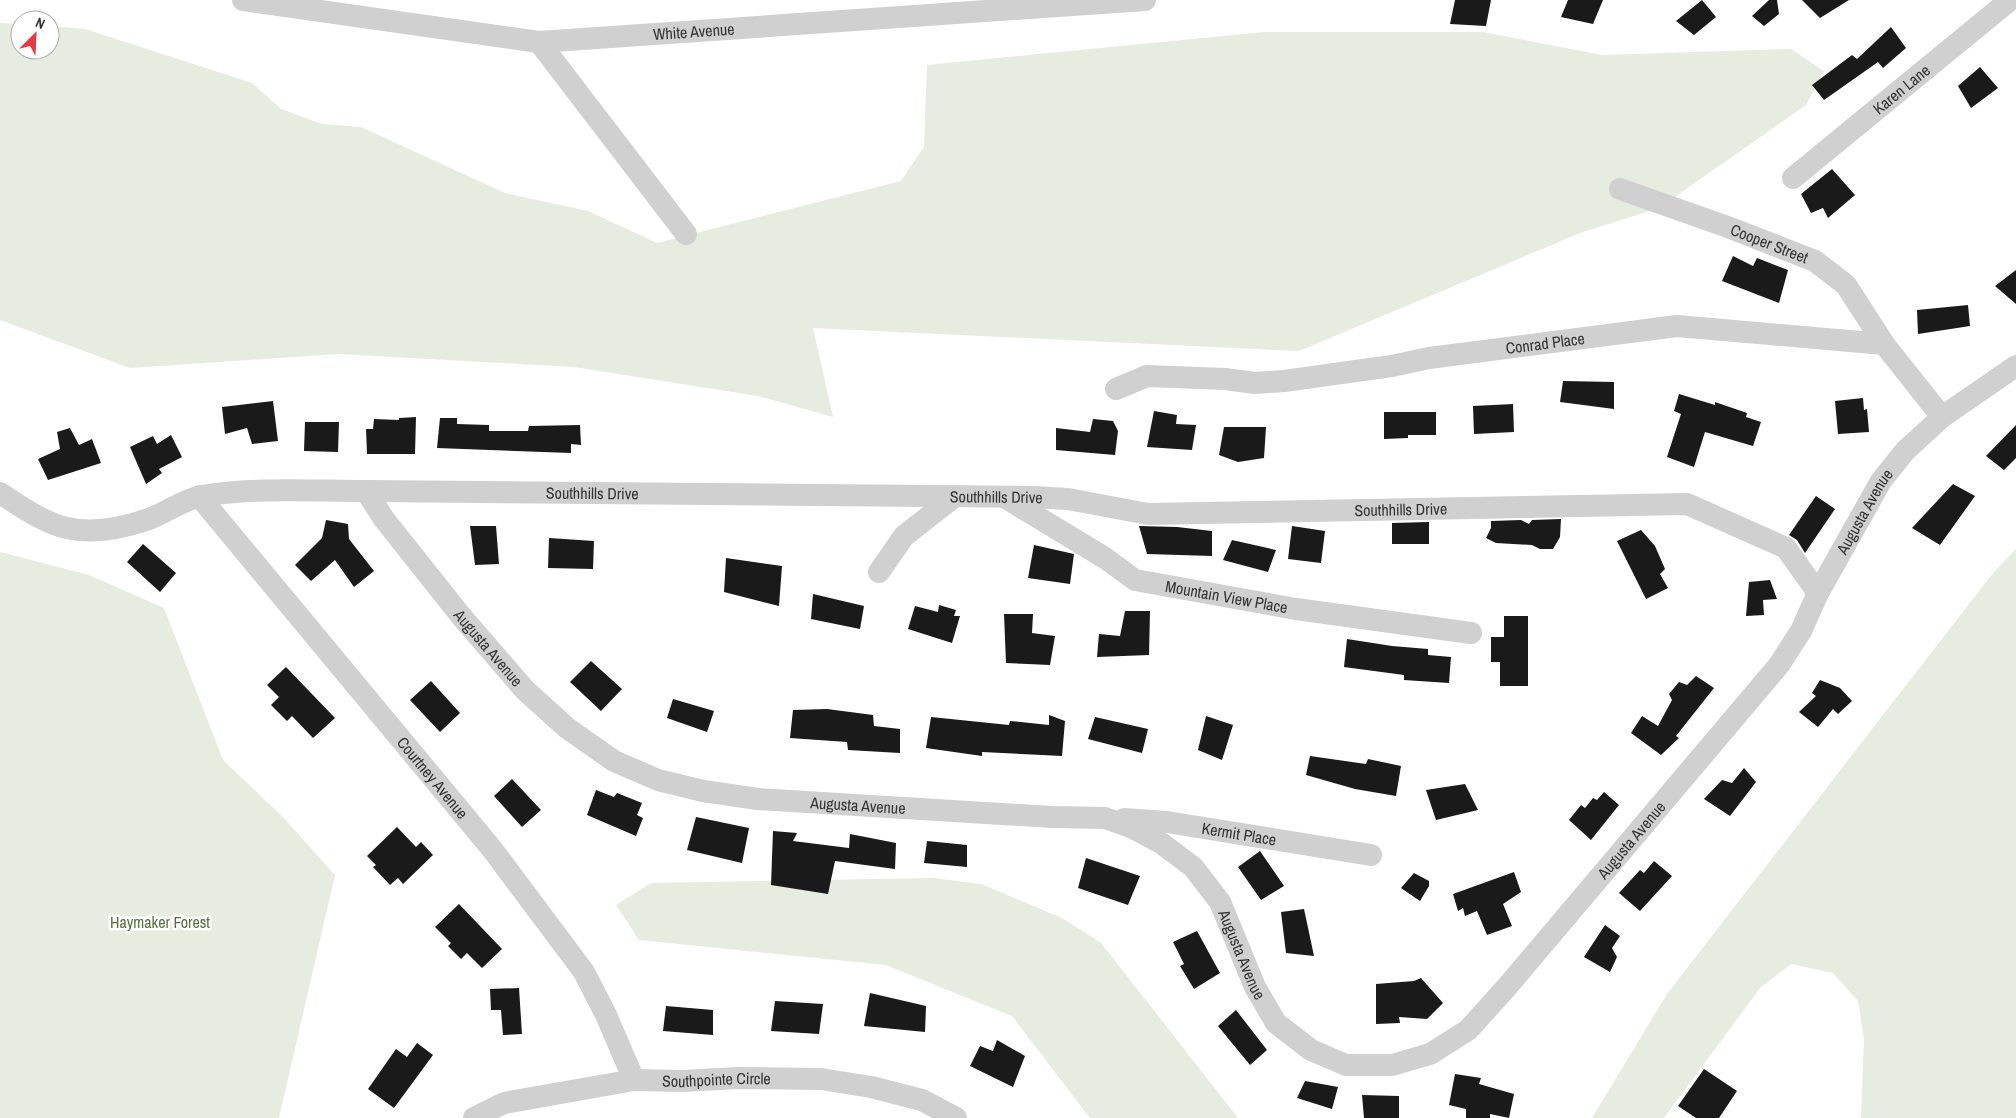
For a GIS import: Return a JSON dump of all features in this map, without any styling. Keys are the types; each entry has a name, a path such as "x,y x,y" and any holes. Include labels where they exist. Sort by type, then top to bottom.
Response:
{"street":[{"name":"White Avenue","path":"243,0 539,42 1145,0"},
{"name":"Karen Lane","path":"1793,178 2010,0"},
{"path":"539,42 686,234"},
{"name":"Cooper Street","path":"1620,189 1815,261 1846,285 1884,344"},
{"name":"Conrad Place","path":"1116,390 1147,376 1225,379 1255,383 1284,381 1392,366 1429,358 1677,326 1884,344"},
{"path":"1884,344 1942,417"},
{"name":"Augusta Avenue","path":"366,491 384,519 461,616 525,690 566,728 614,760 658,780 703,791 758,799 1032,816 1105,818 1133,828 1161,842 1193,867 1220,902 1255,987 1276,1023 1311,1050 1346,1065 1392,1066 1430,1054 1468,1030 1506,988 1779,665 1801,631 1818,593 1882,481 1905,451 1942,417 2016,366"},
{"name":"Southhills Drive","path":"0,493 42,518 67,528 99,531 146,520 198,496 223,492 366,491 1005,497 1068,499 1148,514 1687,504 1786,548 1818,593"},
{"name":"Courtney Avenue","path":"198,496 492,849 584,972 606,1015 634,1080"},
{"path":"878,572 904,536 954,496"},
{"name":"Mountain View Place","path":"1005,497 1105,558 1135,580 1296,609 1471,632"},
{"name":"Kermit Place","path":"1105,818 1167,822 1371,855"},
{"name":"Southpointe Circle","path":"474,1118 504,1103 634,1080 822,1079 871,1087 922,1100 956,1118"}],"green space":[{"path":"0,23 10,24 10,60 60,60 60,27 85,29 252,83 281,109 322,124 361,127 505,193 588,211 657,243 901,181 924,147 927,65 1264,32 1483,32 1602,55 1791,49 1824,71 1806,105 1659,208 1580,233 1299,351 813,328 833,417 758,396 574,367 338,354 130,368 0,320"},
{"path":"2016,549 2016,1118 1861,1118 1864,1039 1858,1001 1833,973 1791,964 1760,988 1664,1118 1592,1118 1667,994 1993,573"},
{"name":"Haymaker Forest","path":"0,552 89,575 164,608 223,760 283,817 335,875 279,1118 0,1118"},
{"path":"933,878 981,884 1062,918 1101,943 1238,1118 1090,1118 1012,1016 886,965 639,940 616,905 651,883"}],"building":[{"path":"1455,0 1491,0 1486,26 1450,24"},
{"path":"1568,0 1603,0 1593,24 1561,17"},
{"path":"1702,0 1716,17 1694,35 1676,21"},
{"path":"1769,0 1777,0 1779,14 1764,26 1752,16"},
{"path":"1802,0 1849,0 1820,18"},
{"path":"1891,27 1906,48 1883,68 1878,62 1824,100 1812,85 1852,55 1857,59"},
{"path":"1980,67 1998,88 1971,108 1958,86"},
{"path":"1832,169 1855,195 1828,218 1823,208 1811,213 1801,194"},
{"path":"1733,256 1753,266 1757,258 1788,270 1779,303 1722,281"},
{"path":"2016,270 2016,304 1995,286"},
{"path":"1968,305 1970,326 1918,334 1917,310"},
{"path":"1563,381 1614,382 1614,409 1560,402"},
{"path":"1679,394 1715,405 1715,402 1747,413 1746,417 1761,422 1753,446 1705,432 1694,467 1667,457 1681,414 1674,411"},
{"path":"1863,398 1864,410 1867,409 1869,432 1838,434 1835,401"},
{"path":"273,401 278,441 252,444 247,428 225,434 222,407"},
{"path":"1513,404 1514,432 1474,434 1473,406"},
{"path":"1154,411 1177,415 1176,424 1196,425 1192,450 1147,447"},
{"path":"1384,412 1436,412 1436,435 1408,435 1408,438 1384,439"},
{"path":"416,417 415,454 367,454 366,429 373,429 374,419 399,420 399,418"},
{"path":"440,418 457,418 457,424 489,425 489,431 528,431 529,426 580,425 581,445 571,444 571,453 437,448"},
{"path":"1093,419 1113,421 1118,431 1115,455 1056,450 1056,428 1090,432"},
{"path":"305,422 339,422 338,452 304,451"},
{"path":"2016,425 2016,458 2004,470 1986,456"},
{"path":"1224,427 1266,427 1264,458 1238,462 1219,455"},
{"path":"70,428 79,445 92,439 101,463 48,480 38,459 60,449 57,432"},
{"path":"171,435 182,457 159,469 162,473 146,484 130,447 153,436 157,444"},
{"path":"1953,484 1975,496 1940,545 1912,528"},
{"path":"1816,496 1835,509 1805,553 1797,540 1789,535"},
{"path":"1561,519 1560,537 1553,549 1540,549 1532,545 1496,543 1486,538 1491,528 1491,521 1521,520 1529,524 1532,520"},
{"path":"326,520 348,524 349,539 374,571 354,587 335,560 311,581 295,565 322,538"},
{"path":"1429,522 1429,544 1392,544 1392,523"},
{"path":"470,526 496,526 499,564 475,565"},
{"path":"1139,526 1177,527 1212,531 1212,556 1147,554"},
{"path":"1292,526 1325,531 1321,563 1288,559"},
{"path":"1641,530 1655,546 1665,569 1660,574 1668,588 1646,599 1617,541"},
{"path":"549,538 594,541 593,569 548,568"},
{"path":"1232,540 1276,550 1268,572 1223,560"},
{"path":"143,544 176,573 160,592 127,562"},
{"path":"1034,545 1074,554 1070,584 1028,578"},
{"path":"726,558 782,566 779,606 724,592"},
{"path":"1770,580 1777,599 1763,600 1764,615 1746,616 1749,582"},
{"path":"813,594 864,606 860,629 811,619"},
{"path":"939,605 956,610 954,616 960,616 952,643 908,629 915,606 938,612"},
{"path":"1125,611 1150,611 1149,655 1097,657 1099,634 1120,636"},
{"path":"1004,614 1033,614 1032,633 1055,636 1050,665 1006,663"},
{"path":"1504,616 1528,616 1528,686 1500,686 1500,662 1491,662 1491,637 1504,637"},
{"path":"1347,639 1428,649 1428,655 1451,657 1449,683 1404,680 1404,675 1344,667"},
{"path":"591,661 622,689 601,711 570,682"},
{"path":"286,667 335,718 313,738 292,716 287,721 271,705 279,697 267,685"},
{"path":"1696,676 1714,688 1676,736 1679,738 1661,755 1631,733 1642,716 1658,726 1672,700 1669,694 1679,682 1687,685"},
{"path":"1820,680 1840,688 1852,701 1838,714 1833,709 1818,727 1799,712 1816,696 1812,693"},
{"path":"431,681 460,713 440,732 410,700"},
{"path":"673,699 714,711 707,732 667,718"},
{"path":"827,709 873,715 874,726 900,729 900,753 848,750 847,742 790,738 793,710"},
{"path":"1049,715 1065,721 1062,756 982,752 982,756 926,748 931,717 1009,725 1010,721 1049,725"},
{"path":"1206,716 1233,725 1222,760 1198,750"},
{"path":"1095,717 1148,729 1142,753 1088,739"},
{"path":"1310,756 1366,764 1368,759 1401,766 1396,796 1355,789 1306,775"},
{"path":"1744,768 1756,782 1730,816 1704,799 1722,780 1732,783"},
{"path":"512,779 541,810 522,827 494,796"},
{"path":"1465,784 1478,810 1436,820 1426,790"},
{"path":"596,790 614,797 617,793 642,803 637,815 643,818 636,836 587,815"},
{"path":"1604,792 1619,805 1591,840 1569,820 1581,805 1585,808 1593,798 1597,800"},
{"path":"696,817 749,828 742,863 687,850"},
{"path":"397,827 416,847 421,842 433,855 403,884 398,878 390,885 373,867 376,865 367,856"},
{"path":"773,831 797,833 793,841 849,848 850,834 896,843 895,869 835,861 828,894 771,885"},
{"path":"927,841 967,845 967,867 924,863"},
{"path":"1260,851 1284,886 1261,900 1238,867"},
{"path":"1086,858 1140,876 1128,905 1078,888"},
{"path":"1654,861 1672,876 1640,911 1619,893 1640,870 1644,873"},
{"path":"1514,872 1521,892 1503,904 1512,926 1487,935 1477,911 1465,916 1463,908 1458,911 1453,894"},
{"path":"1414,873 1429,881 1429,886 1420,901 1401,888"},
{"path":"459,904 502,949 482,968 467,953 461,959 448,946 451,943 435,927"},
{"path":"1304,909 1314,956 1286,953 1281,912"},
{"path":"1605,925 1620,936 1612,948 1617,957 1610,972 1584,957"},
{"path":"1197,931 1220,973 1194,989 1180,966 1184,964 1173,942"},
{"path":"1421,978 1443,1003 1427,1019 1399,1017 1400,1023 1376,1024 1376,984 1414,981"},
{"path":"519,988 522,1034 503,1035 501,1010 491,1010 490,989"},
{"path":"870,993 926,1006 925,1032 864,1026"},
{"path":"775,1001 823,1004 819,1034 771,1031"},
{"path":"666,1006 713,1010 713,1035 663,1031"},
{"path":"1236,1010 1267,1050 1250,1065 1218,1026"},
{"path":"997,1040 1025,1056 1013,1087 970,1066 980,1046 993,1051"},
{"path":"417,1043 433,1055 394,1108 368,1089 396,1049 407,1057"},
{"path":"1704,1069 1737,1091 1719,1118 1696,1118 1678,1106"},
{"path":"1455,1074 1481,1078 1479,1084 1514,1094 1509,1118 1490,1114 1490,1118 1466,1118 1466,1109 1449,1105"},
{"path":"1305,1081 1338,1087 1332,1109 1297,1098"},
{"path":"1362,1095 1399,1096 1399,1118 1364,1118"}]}
